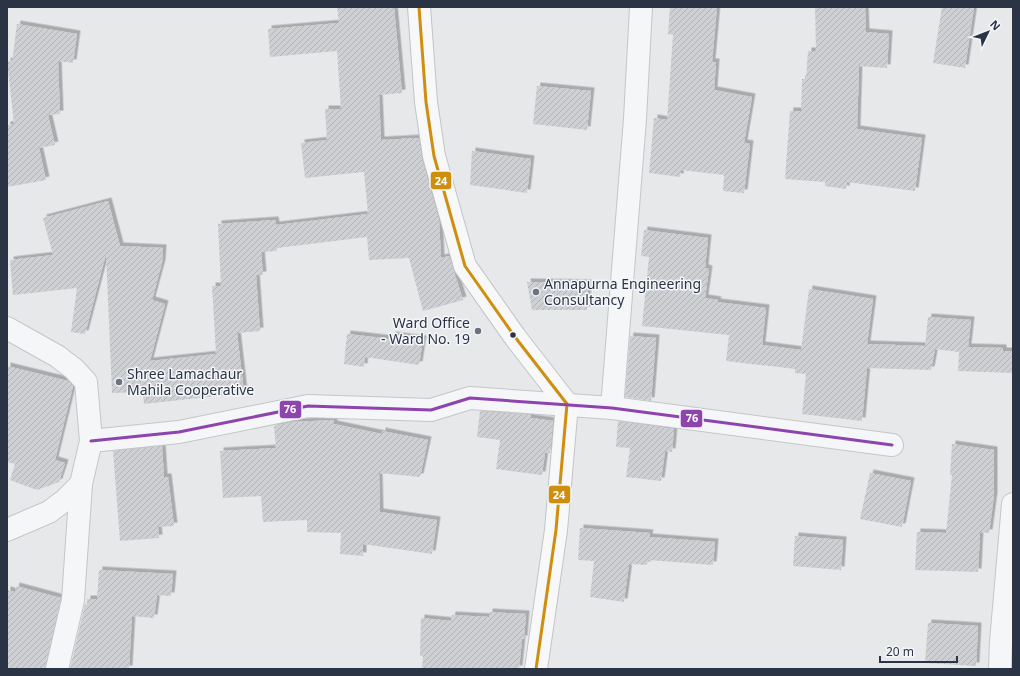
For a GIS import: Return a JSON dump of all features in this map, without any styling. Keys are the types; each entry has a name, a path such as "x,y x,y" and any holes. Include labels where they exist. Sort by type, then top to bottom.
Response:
{"main road":[{"path":"419,7 426,102 434,156 464,266 515,337 567,404 556,530 536,669"}],"street":[{"path":"612,408 635,126 641,7"},
{"path":"7,328 57,356 74,369 86,382 91,440 81,484 73,600 57,669"},
{"path":"91,440 179,432 308,406 431,410 470,398 612,408 892,445"},
{"path":"7,530 49,512 65,500 81,484"},
{"path":"1000,669 1013,504"}],"building":[{"path":"337,7 394,7 402,93 379,95 381,140 419,138 422,159 439,220 441,258 449,256 463,300 423,311 409,258 369,260 367,237 277,248 277,251 261,252 263,275 256,275 260,331 237,333 244,393 144,404 143,392 112,393 106,254 85,334 71,332 77,288 13,295 10,260 53,255 43,218 108,201 120,246 163,248 162,263 152,300 165,304 150,361 216,354 212,286 221,286 218,224 275,220 276,225 368,214 364,172 305,178 301,143 327,140 325,109 341,109 337,51 270,57 268,29 339,23"},
{"path":"670,7 717,7 712,62 716,62 714,90 752,97 744,143 750,144 744,193 723,191 724,175 681,170 680,177 649,173 654,118 667,120 673,35 668,34"},
{"path":"815,7 865,7 866,32 889,34 887,68 859,66 857,129 922,138 915,191 847,182 846,189 825,186 825,182 785,179 790,111 801,111 802,79 806,79 808,51 816,51"},
{"path":"942,7 974,7 965,68 933,63"},
{"path":"17,24 77,34 73,63 58,61 60,114 48,115 55,145 39,148 46,180 7,187 7,125 14,124 7,61 12,62"},
{"path":"537,86 591,91 587,130 533,124"},
{"path":"472,151 531,159 527,193 470,185"},
{"path":"644,230 708,238 705,268 709,269 705,298 718,300 717,302 766,308 762,345 801,350 809,289 873,299 867,344 925,346 928,317 971,320 968,347 1003,348 1003,351 1013,351 1013,373 958,371 959,352 935,349 931,370 867,368 862,421 802,414 806,374 795,373 795,369 726,361 729,335 642,326 649,257 641,256"},
{"path":"527,282 588,283 587,310 532,310"},
{"path":"347,334 391,339 392,335 423,339 419,365 365,357 364,367 344,364"},
{"path":"630,336 656,338 651,401 625,397"},
{"path":"7,366 68,381 73,386 55,460 65,463 59,482 37,490 10,480 15,464 7,462"},
{"path":"480,411 525,414 531,415 531,418 553,421 550,453 545,453 542,475 496,469 500,440 477,437"},
{"path":"334,420 334,424 382,434 382,431 428,440 420,477 379,473 380,512 437,520 432,554 363,544 363,556 340,554 341,533 307,532 307,520 263,522 261,496 223,498 220,451 276,448 274,426 292,422"},
{"path":"618,421 674,429 672,452 665,451 661,481 626,477 630,448 616,447"},
{"path":"952,444 994,450 994,496 989,533 980,532 978,572 915,570 917,532 946,533 952,475 950,475"},
{"path":"162,446 164,477 168,477 174,526 158,527 159,538 120,541 113,451"},
{"path":"870,473 911,481 902,527 860,519"},
{"path":"580,528 650,533 649,537 715,542 713,565 648,560 647,565 629,564 624,602 590,597 594,561 578,560"},
{"path":"795,536 843,540 841,570 793,566"},
{"path":"99,570 173,574 171,596 157,595 154,618 132,616 129,669 70,669 85,604 87,605 87,599 97,599"},
{"path":"16,586 61,598 45,669 7,669 7,590 15,592"},
{"path":"489,612 526,614 519,669 422,669 423,656 420,656 421,618 451,621 452,615 489,617"},
{"path":"928,623 978,626 976,666 925,663"}],"transit line":[{"name":"24","path":"419,7 426,102 434,156 465,266 515,337 567,404 556,530 536,669"},
{"name":"76","path":"91,441 179,432 308,406 431,410 470,398 612,408 892,445"}],"place":[{"name":"Annapurna Engineering Consultancy","path":"536,292"},
{"name":"Ward Office - Ward No. 19","path":"478,331"},
{"name":"Shree Lamachaur Mahila Cooperative","path":"119,382"}]}
